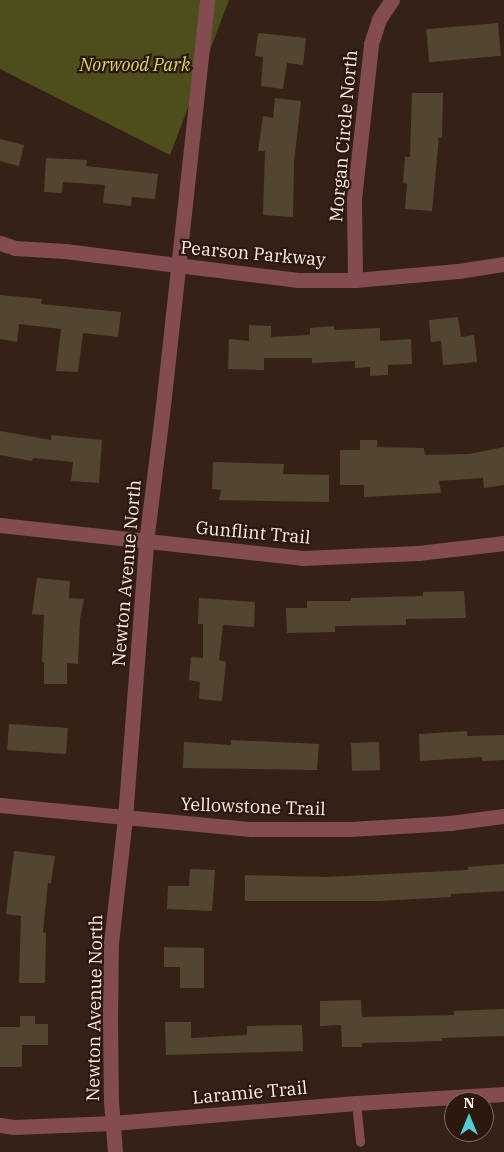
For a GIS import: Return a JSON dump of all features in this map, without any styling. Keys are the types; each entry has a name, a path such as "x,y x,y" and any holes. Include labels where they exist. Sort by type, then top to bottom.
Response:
{"street":[{"name":"Newton Avenue North","path":"116,1152 113,1123 110,1021 111,943 125,818 146,542 179,266 207,0"},
{"name":"Morgan Circle North","path":"355,280 354,199 371,44 379,20 392,0"},
{"name":"Pearson Parkway","path":"0,243 15,248 65,251 298,280 355,280 458,271 504,264"},
{"name":"Gunflint Trail","path":"0,525 302,558 418,553 504,543"},
{"name":"Yellowstone Trail","path":"0,805 251,829 350,829 450,823 504,816"},
{"name":"Laramie Trail","path":"0,1126 23,1127 113,1123 356,1103 504,1094"}],"lane":[{"path":"356,1103 360,1142"}],"green space":[{"name":"Norwood Park","path":"0,0 229,0 170,155 0,69"}],"building":[{"path":"498,23 501,56 429,62 426,29"},
{"path":"258,33 306,38 303,65 287,63 283,89 261,86 263,57 255,56"},
{"path":"412,93 443,93 442,138 439,137 432,211 405,209 407,184 403,182 405,157 410,157"},
{"path":"275,98 301,101 294,162 293,217 263,215 265,151 258,151 263,116 273,118"},
{"path":"0,139 24,145 19,166 0,161"},
{"path":"46,158 87,160 86,166 158,174 155,199 132,197 131,206 103,203 105,185 63,182 62,193 44,192"},
{"path":"0,295 42,299 41,304 121,312 118,337 83,333 78,372 56,371 61,329 19,324 17,342 0,339"},
{"path":"458,317 461,337 474,335 477,362 443,365 441,341 431,342 429,320"},
{"path":"249,325 271,326 271,337 310,335 310,328 334,326 334,330 380,328 380,341 411,339 412,364 388,365 388,375 370,376 370,367 355,368 355,361 312,363 312,358 264,358 264,370 228,369 229,339 249,341"},
{"path":"0,431 51,440 51,435 102,440 99,483 71,481 73,462 33,458 32,461 0,455"},
{"path":"360,440 377,440 377,447 424,448 425,455 469,454 504,447 504,485 484,488 483,478 439,481 441,493 364,497 364,485 340,485 340,450 360,450"},
{"path":"213,462 284,464 283,474 329,475 329,502 219,500 221,490 212,489"},
{"path":"37,578 70,581 69,598 84,599 80,619 78,664 67,663 67,684 44,684 44,662 42,662 44,615 32,614"},
{"path":"464,591 466,618 406,619 406,625 335,626 335,632 287,633 286,608 307,608 307,601 351,601 351,598 423,596 423,592"},
{"path":"199,598 255,602 254,627 223,625 219,660 226,662 222,701 199,699 200,682 189,680 191,657 203,658 203,624 198,624"},
{"path":"9,724 68,728 66,754 7,750"},
{"path":"467,731 467,736 504,735 504,760 482,761 482,757 420,761 419,734"},
{"path":"231,740 319,744 317,770 183,768 184,742 231,745"},
{"path":"379,742 380,770 352,771 351,743"},
{"path":"14,851 55,856 51,883 48,883 43,932 46,933 45,983 19,983 21,916 6,914"},
{"path":"504,864 504,891 451,894 451,897 379,901 245,901 245,875 326,877 468,870 468,867"},
{"path":"190,869 215,870 212,911 167,909 168,886 189,886"},
{"path":"164,947 204,948 204,988 180,988 180,967 164,967"},
{"path":"361,1000 362,1017 454,1015 454,1011 504,1009 504,1036 442,1038 442,1041 362,1043 362,1047 342,1047 341,1025 320,1026 320,1001"},
{"path":"20,1016 35,1016 35,1024 48,1024 48,1045 22,1045 22,1067 0,1067 0,1027 20,1027"},
{"path":"165,1022 191,1022 191,1038 247,1035 247,1026 302,1025 303,1051 166,1055"}]}
